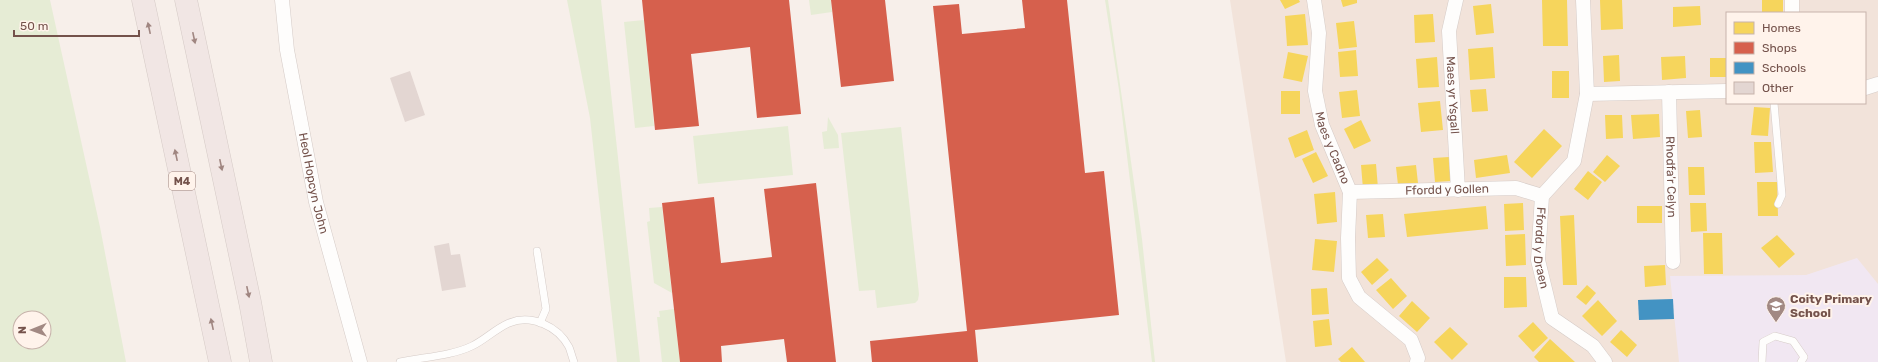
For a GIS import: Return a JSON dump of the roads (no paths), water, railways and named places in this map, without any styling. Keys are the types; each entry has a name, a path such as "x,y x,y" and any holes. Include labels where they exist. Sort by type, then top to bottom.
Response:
{"highway":[{"name":"M4","path":"143,0 220,362"},
{"path":"186,0 250,302 261,362"}],"street":[{"name":"Heol Hopcyn John","path":"282,0 287,50 316,202 360,362"},
{"name":"Maes y Cadno","path":"1314,0 1318,33 1315,91 1322,125 1350,192 1348,238 1349,278 1359,297 1411,340 1417,362"},
{"name":"Maes yr Ysgall","path":"1456,0 1449,31 1458,190"},
{"name":"Ffordd y Draen","path":"1583,0 1587,94 1574,161 1542,196 1538,260 1552,318 1593,346 1605,362"},
{"path":"1792,0 1792,12"},
{"path":"1866,88 1878,84"},
{"path":"1587,94 1726,91"},
{"name":"Rhodfa'r Celyn","path":"1669,92 1673,262"},
{"name":"Ffordd y Gollen","path":"1350,192 1516,188 1542,196"}],"lane":[{"path":"1774,104 1782,195 1778,204"},
{"path":"537,251 546,309 540,323"},
{"path":"400,362 472,346 510,323 530,320 551,327 561,336 569,347 574,362"},
{"path":"1762,362 1763,342 1776,336 1793,341 1804,357 1801,362"}],"place":[{"name":"Coity Primary School","path":"1776,323"}]}
